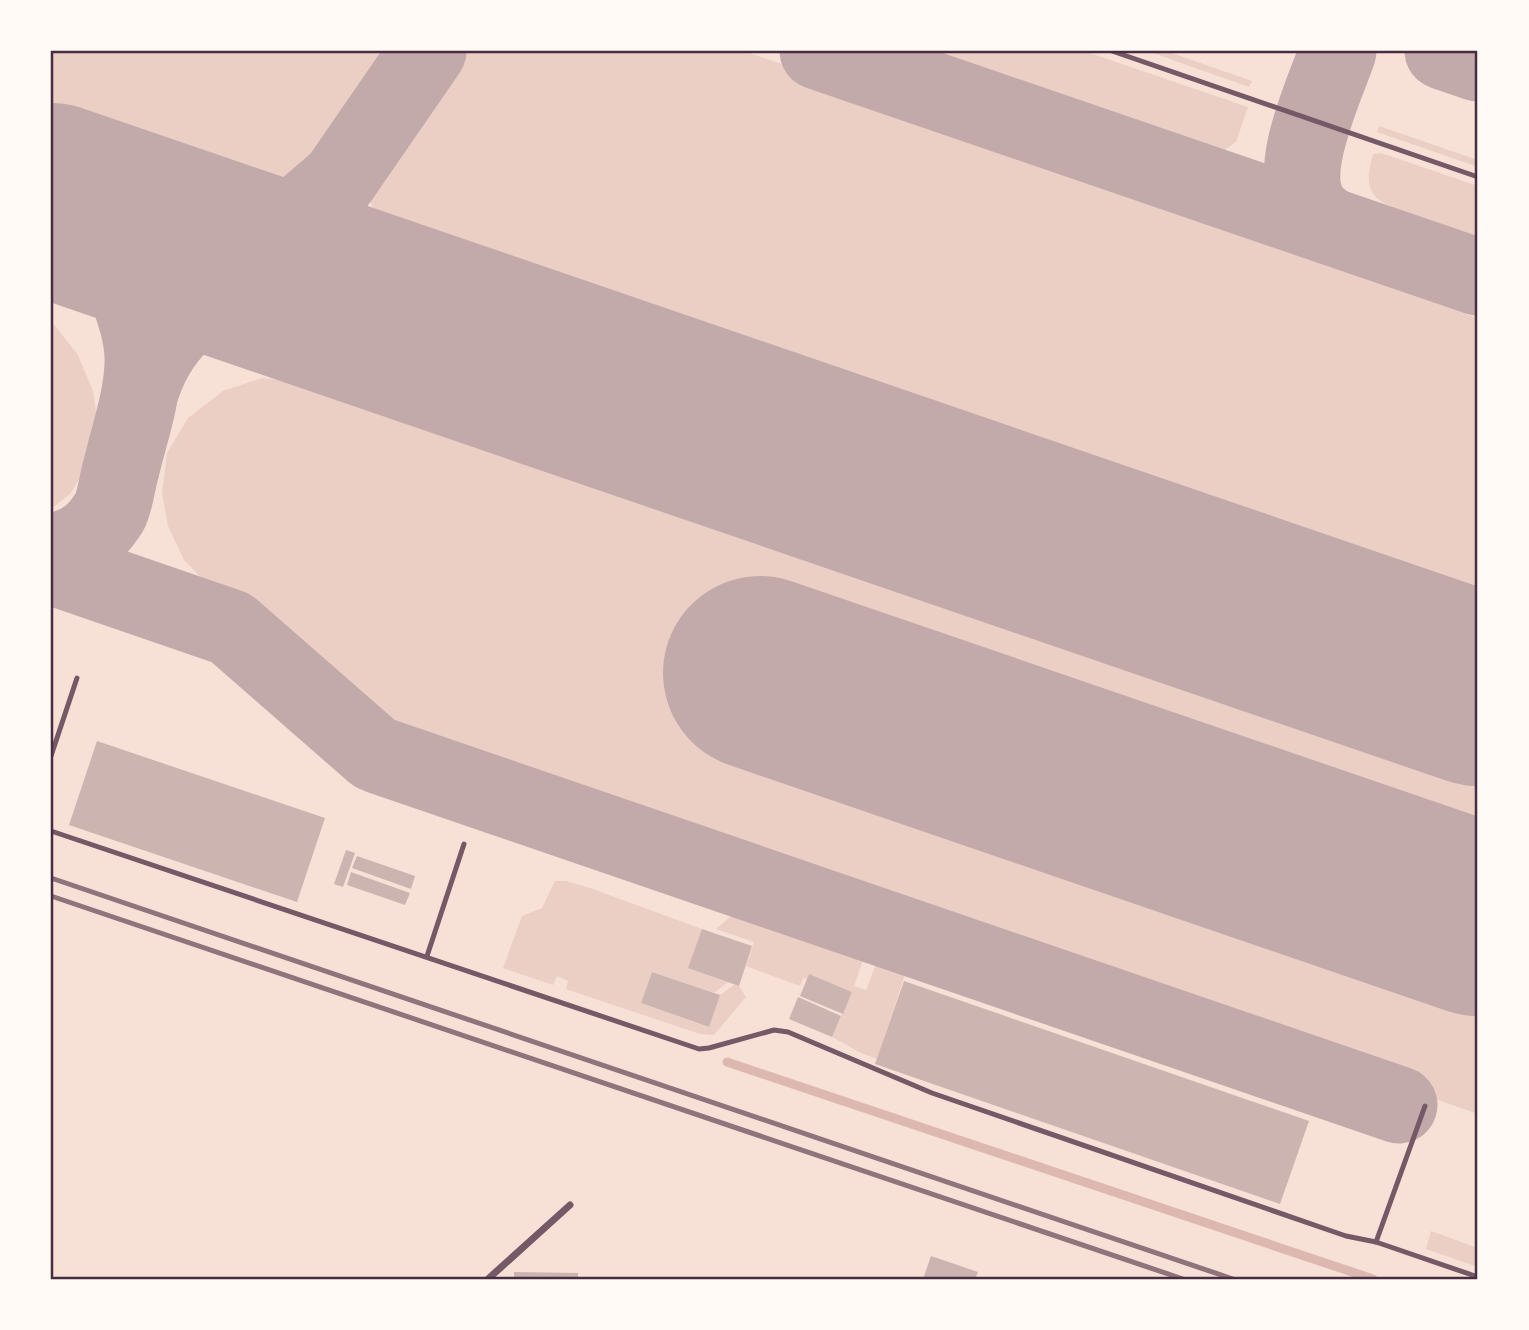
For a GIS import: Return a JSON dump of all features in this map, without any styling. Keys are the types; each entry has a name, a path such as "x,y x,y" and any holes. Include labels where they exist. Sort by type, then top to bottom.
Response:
{"street":[{"path":"488,1279 570,1205"}],"lane":[{"path":"1112,51 1478,177"},
{"path":"51,756 77,678"},
{"path":"51,831 699,1049 774,1030 788,1032 932,1093 1346,1236 1376,1242 1478,1277"},
{"path":"427,956 464,844"},
{"path":"1376,1242 1426,1106"}],"shaded area":[{"path":"51,51 403,51 319,165 303,177 276,185 51,108"},
{"path":"459,51 744,51 1089,170 1190,218 1478,318 1478,596 388,223 374,211 366,190 373,166"},
{"path":"884,51 1084,51 1248,107 1236,142 1208,162"},
{"path":"1147,51 1166,51 1252,81 1249,87"},
{"path":"1379,126 1478,160 1478,167 1377,132"},
{"path":"1381,153 1478,186 1478,237 1407,213 1375,196 1370,186 1369,170 1373,154"},
{"path":"51,321 78,355 93,391 97,419 90,462 70,494 51,509"},
{"path":"262,378 320,385 1478,782 1478,1114 384,735 224,601 184,560 168,526 162,493 167,453 188,418 223,391"},
{"path":"555,881 566,881 590,888 702,929 689,968 728,982 714,993 652,972 641,1003 708,1027 720,995 735,984 746,997 714,1035 700,1034 566,989 568,981 557,976 553,985 503,968 522,916 542,908"},
{"path":"731,916 756,925 759,922 863,960 854,986 866,990 876,964 905,975 877,1059 832,1037 852,992 809,975 807,979 803,978 800,986 746,966 754,942 716,929"},
{"path":"1431,1231 1478,1248 1478,1267 1426,1249"}],"building":[{"path":"97,741 325,818 297,902 69,825"},
{"path":"346,850 355,853 343,887 334,884"},
{"path":"357,856 415,876 411,889 352,868"},
{"path":"351,872 410,893 405,905 347,885"},
{"path":"702,929 752,946 739,986 688,968"},
{"path":"652,972 720,995 709,1027 641,1003"},
{"path":"809,974 852,992 843,1014 800,996"},
{"path":"904,981 1309,1121 1280,1204 875,1064"},
{"path":"798,997 841,1016 832,1037 789,1019"},
{"path":"931,1256 978,1272 975,1279 923,1279"},
{"path":"514,1272 578,1273 578,1279 514,1279"}],"waterway":[{"path":"727,1062 1373,1279"}],"taxiway":[{"path":"167,240 189,243 236,241 279,228 297,216 339,180 428,51"},
{"path":"818,51 1478,277"},
{"path":"1329,226 1313,212 1305,196 1302,176 1309,132 1338,51"},
{"path":"1443,51 1478,63"},
{"path":"51,209 93,243 118,274 138,324 143,364 138,404 110,511 96,530 85,539 51,552"},
{"path":"142,386 162,346 175,330 207,304 226,295 247,289 270,287 335,297"},
{"path":"51,566 231,628 374,753 381,756 1399,1105"}],"runway":[{"path":"51,200 1478,689"},
{"path":"760,673 1478,919"}],"railway":[{"path":"51,878 1233,1279"},
{"path":"51,896 1183,1279"}]}
